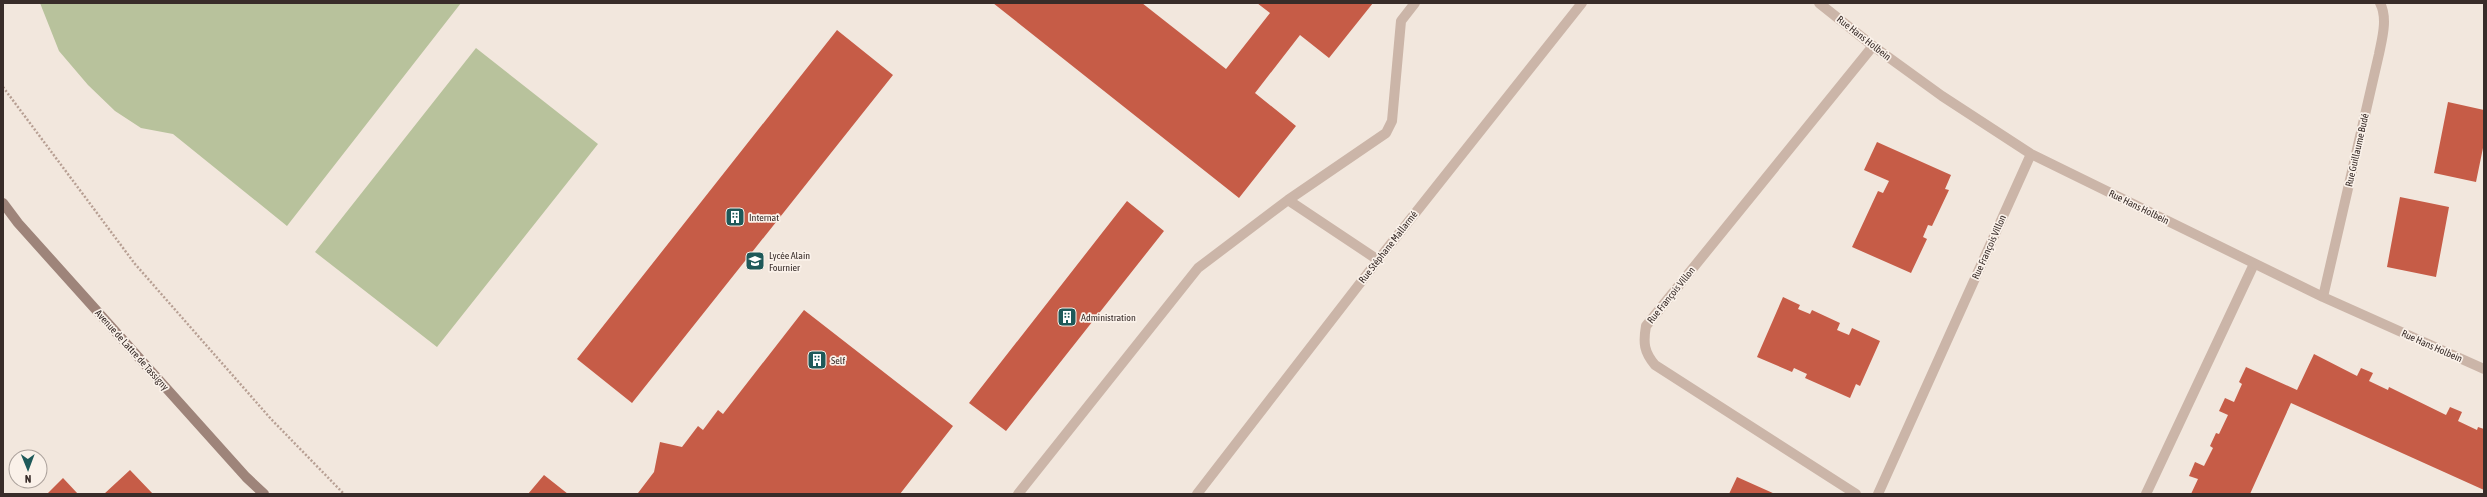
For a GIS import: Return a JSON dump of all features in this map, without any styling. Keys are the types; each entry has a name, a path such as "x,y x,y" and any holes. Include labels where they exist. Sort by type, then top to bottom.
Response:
{"main road":[{"name":"Avenue de Lattre de Tassigny","path":"3,203 18,223 241,471 264,494"}],"street":[{"path":"1018,494 1198,268 1288,200 1386,133 1392,121 1401,21 1415,3"},
{"name":"Rue Stéphane Mallarmé","path":"1197,494 1378,260 1582,3"},
{"name":"Rue Hans Holbein","path":"1819,3 1873,46 1942,96 2031,154 2322,297 2484,370"},
{"name":"Rue Guillaume Budé","path":"2322,297 2379,54 2384,24 2383,8 2380,3"},
{"name":"Rue François Villon","path":"1856,494 1655,365 1646,353 1643,340 1646,326 1873,46"},
{"name":"Rue François Villon","path":"1878,494 2031,154"},
{"path":"1288,200 1378,260"},
{"path":"2146,494 2254,264"}],"path":[{"path":"3,87 135,264 271,419 344,494"}],"green space":[{"path":"40,3 461,3 287,226 173,134 141,128 115,111 88,85 59,51"},
{"path":"476,48 598,144 437,347 315,252"}],"building":[{"path":"993,3 1142,3 1226,69 1270,13 1257,3 1373,3 1329,58 1300,35 1255,93 1296,126 1239,198"},
{"name":"Internat","path":"837,30 893,75 632,403 577,359"},
{"path":"2448,102 2484,110 2484,143 2476,182 2434,173"},
{"path":"1877,142 1951,175 1945,189 1949,190 1932,226 1928,225 1923,237 1927,239 1911,273 1852,247 1878,191 1883,193 1889,181 1864,170"},
{"path":"2400,197 2449,207 2436,277 2387,267"},
{"name":"Administration","path":"1127,201 1164,231 1006,431 969,403"},
{"path":"1783,297 1800,305 1798,309 1810,314 1812,310 1840,323 1837,330 1849,335 1852,328 1880,341 1860,386 1856,384 1850,398 1805,378 1807,374 1794,368 1792,372 1757,357"},
{"name":"Self","path":"804,310 953,426 900,494 638,493 654,472 660,442 682,447 698,426 703,430 718,410 723,414"},
{"path":"2314,354 2357,376 2361,368 2373,373 2369,381 2388,390 2389,387 2446,415 2450,407 2462,412 2458,421 2477,430 2478,427 2484,429 2484,490 2291,403 2250,494 2191,494 2198,479 2189,476 2195,462 2204,466 2213,448 2210,446 2216,433 2219,434 2228,415 2219,411 2225,398 2234,402 2242,384 2239,382 2246,367 2297,390"},
{"path":"130,470 153,494 104,494"},
{"path":"544,475 568,494 528,494"},
{"path":"1737,477 1775,494 1729,494"},
{"path":"63,478 78,494 47,494"}],"place":[{"name":"Internat","path":"735,217"},
{"name":"Lycée Alain Fournier","path":"755,261"},
{"name":"Administration","path":"1067,317"},
{"name":"Self","path":"817,360"}]}
